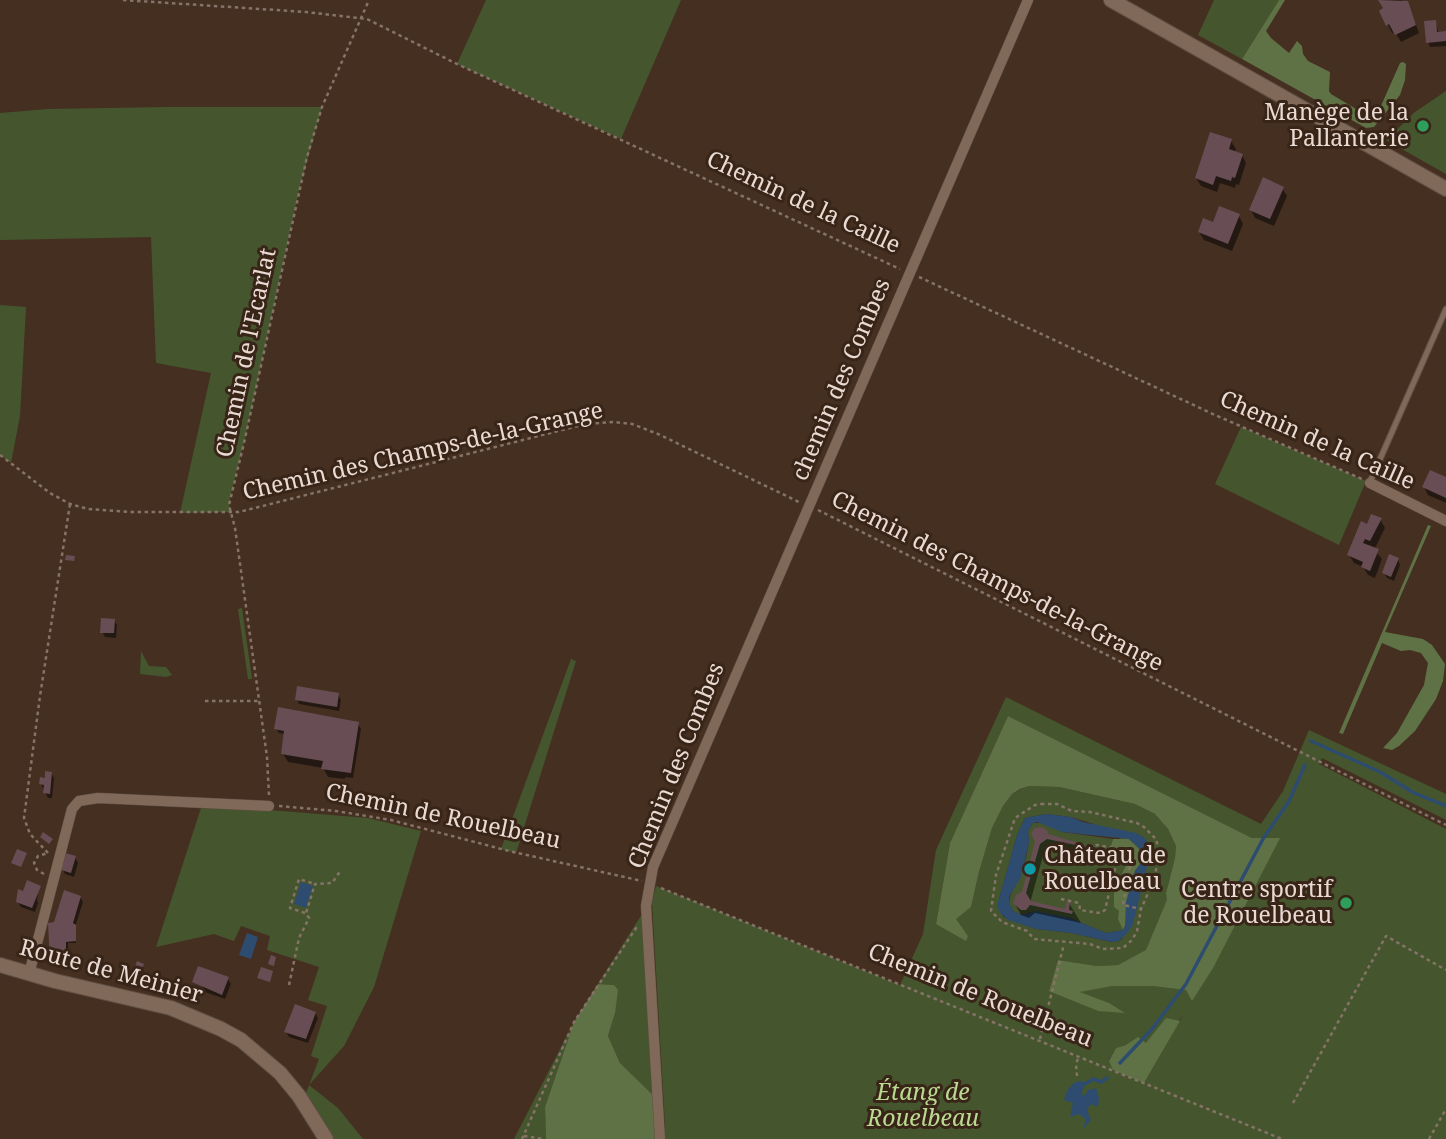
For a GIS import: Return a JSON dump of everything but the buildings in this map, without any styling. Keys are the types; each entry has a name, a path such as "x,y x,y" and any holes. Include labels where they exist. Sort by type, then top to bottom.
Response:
{"street":[{"name":"chemin des Combes","path":"809,506 1028,0"},
{"path":"1111,0 1446,189"},
{"name":"Chemin de la Caille","path":"1370,483 1446,521"},
{"name":"Chemin des Combes","path":"660,1139 646,906 653,867 809,506"},
{"path":"29,974 72,809 84,799 269,806"},
{"name":"Route de Meinier","path":"0,965 171,1008 221,1029 241,1040 280,1073 299,1096 326,1139"}],"lane":[{"path":"1370,483 1446,309"}],"path":[{"name":"Chemin de la Caille","path":"123,0 306,12 374,22 457,64 1215,415 1370,483"},
{"name":"Chemin de l'Ecarlat","path":"269,806 270,780 235,528 229,512 230,497 307,157 322,107 369,0"},
{"name":"Chemin des Champs-de-la-Grange","path":"0,455 70,505 112,512 229,512 252,510 586,424 632,424 809,506 1446,825"},
{"path":"54,877 46,875 34,866 35,859 48,853 30,834 24,818 70,505"},
{"path":"205,701 259,701"},
{"path":"1057,804 1072,811 1090,812 1137,823 1152,833 1160,847 1160,854 1153,882 1140,909 1137,931 1123,948 1103,949 1090,944 1063,944 1034,939 1027,932 1002,922 991,911 996,875 1012,824 1019,814 1035,805 1057,804"},
{"name":"Chemin de Rouelbeau","path":"284,806 347,812 391,820 509,851 634,879"},
{"path":"1061,900 1079,903 1080,910 1100,913 1105,910 1116,864 1113,856 1087,849 1086,846 1098,845 1128,851 1131,860 1123,905 1140,909"},
{"path":"289,985 299,938 309,918 306,913 290,908 299,879 315,884 331,883 341,870"},
{"path":"306,913 315,884"},
{"name":"Chemin de Rouelbeau","path":"664,889 1282,1139"},
{"path":"543,1139 523,1138 575,1022 635,928 648,925"},
{"path":"1293,1103 1386,936 1446,970"},
{"path":"1040,1040 1063,944"},
{"path":"1077,1076 1076,1064 1079,1056"},
{"path":"1429,1139 1446,1109"}],"green space":[{"path":"486,0 681,0 621,139 457,64"},
{"path":"1214,0 1279,0 1242,59 1198,35"},
{"path":"1279,0 1285,0 1266,31 1271,38 1289,53 1297,41 1308,61 1330,72 1331,94 1371,118 1380,108 1400,63 1406,64 1400,95 1374,127 1366,128 1242,59"},
{"name":"Manège de la Pallanterie","path":"1446,91 1446,174 1386,140 1415,112"},
{"path":"322,107 300,186 230,497 229,512 180,513 211,373 156,363 151,237 0,240 0,113 48,109"},
{"path":"0,305 26,307 20,416 11,463 0,455"},
{"path":"1241,427 1366,481 1339,545 1215,484"},
{"path":"1428,525 1431,526 1385,632 1423,639 1432,645 1445,664 1443,681 1436,699 1415,731 1392,750 1383,748 1397,733 1424,685 1428,663 1421,653 1401,651 1382,643 1343,734 1339,733"},
{"path":"242,608 252,679 248,679 238,609"},
{"path":"141,651 149,666 166,667 172,675 166,677 140,674"},
{"path":"571,659 576,661 516,853 501,849"},
{"name":"Étang de Rouelbeau","path":"1006,697 1261,824 1283,791 1309,730 1446,794 1446,820 1322,758 1319,764 1446,829 1446,1139 664,1139 652,902 656,886 900,985 923,934 936,850","holes":["1008,716 1252,838 1279,838 1192,1000 1187,990 1152,986 1113,986 1079,992 1109,1003 1098,1011 1049,990 1058,960 1097,966 1118,965 1146,951 1168,900 1166,893 1176,846 1168,829 1155,814 1135,804 1059,787 1028,786 1012,794 992,828 971,907 955,919 968,936 936,924 950,843","1046,814 1071,817 1094,824 1150,855 1122,939 1111,942 1036,929 1003,917 999,899 1017,835 1025,818","1184,1014 1144,1083 1114,1070 1109,1060 1116,1048 1126,1045 1143,1072"]},
{"path":"1008,716 1252,838 1280,838 1213,968 1192,1001 1186,990 1152,986 1113,986 1080,992 1109,1003 1125,1013 1098,1011 1049,991 1058,960 1097,966 1118,965 1146,950 1167,900 1166,893 1176,846 1168,829 1155,814 1135,804 1059,787 1029,786 1020,789 1012,794 1003,806 992,828 971,907 956,919 968,936 966,941 936,924 950,843"},
{"path":"201,808 368,818 421,831 374,987 344,1046 309,1085 319,1059 311,1056 327,1006 308,1000 319,967 267,950 270,936 241,926 234,941 214,934 156,947"},
{"path":"1033,823 1044,823 1062,832 1113,839 1109,851 1127,853 1125,867 1114,892 1114,906 1119,911 1123,930 1106,933 1070,918 1030,912 1022,915 1013,911 1009,903 1010,897 1026,858 1028,831"},
{"path":"1113,839 1129,839 1141,851 1141,863 1135,871 1123,930 1118,919 1119,911 1114,907 1114,892 1125,867 1127,853 1109,851"},
{"path":"642,914 655,1097 620,1063 608,1036 615,1013 614,985 598,984"},
{"path":"598,984 614,985 618,990 608,1036 620,1063 655,1097 655,1139 546,1139 545,1107 574,1022"},
{"path":"1166,1018 1180,1021 1144,1083 1113,1070 1109,1061 1116,1048 1138,1037 1146,1043"},
{"path":"574,1022 545,1107 546,1139 514,1139"},
{"path":"309,1085 338,1108 363,1139 334,1139 306,1093"}],"water":[{"path":"1046,814 1071,817 1136,833 1145,838 1150,847 1150,855 1133,924 1119,941 1036,929 1008,920 1000,913 997,906 1017,835 1025,818","holes":["1037,822 1062,832 1129,839 1141,851 1141,863 1135,871 1126,902 1123,930 1106,933 1070,918 1035,911 1022,915 1013,911 1009,897 1021,877 1029,842 1028,831 1033,823"]},
{"path":"301,882 313,886 306,908 294,904"},
{"path":"247,933 258,937 251,959 239,955"},
{"path":"1083,1081 1085,1084 1081,1095 1096,1088 1099,1098 1098,1107 1091,1104 1087,1110 1091,1120 1083,1129 1086,1119 1079,1114 1070,1117 1073,1103 1064,1100 1068,1089 1075,1082"}],"waterway":[{"path":"1311,741 1380,772 1414,793 1446,806"},
{"path":"1120,1063 1152,1029 1186,984 1263,839 1289,801 1305,765"},
{"path":"1085,1084 1093,1079 1101,1082 1107,1078"}],"place":[{"name":"Manège de la Pallanterie","path":"1423,126"},
{"name":"Château de Rouelbeau","path":"1030,869"},
{"name":"Centre sportif de Rouelbeau","path":"1346,903"}]}
